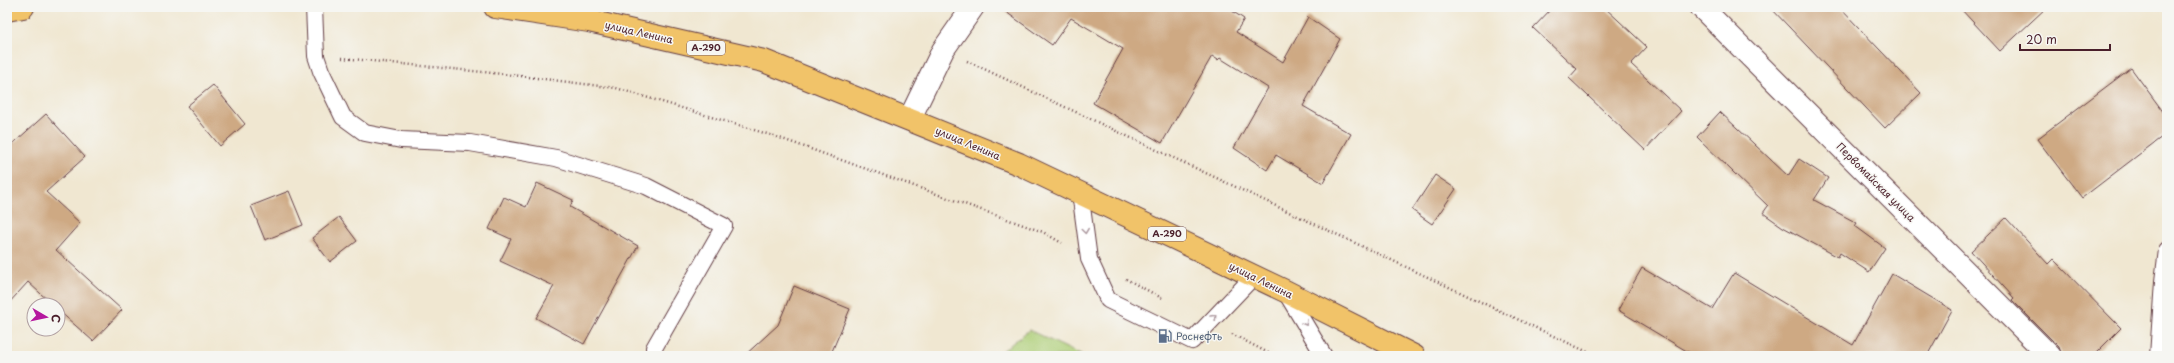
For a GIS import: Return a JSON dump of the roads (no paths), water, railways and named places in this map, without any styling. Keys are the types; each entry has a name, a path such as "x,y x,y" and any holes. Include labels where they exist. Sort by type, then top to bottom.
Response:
{"highway":[{"path":"7,10 23,7"},
{"name":"улица Ленина","path":"495,7 589,21 764,61 910,118 1080,192 1285,291 1414,356"}],"street":[{"path":"910,118 943,50 973,7"},
{"name":"Первомайская улица","path":"1701,7 2050,356"}],"lane":[{"path":"314,7 316,56 344,117 365,133 401,140 470,143 556,158 646,186 724,226 654,348"},
{"path":"1080,192 1089,259 1108,300 1192,341 1254,276"},
{"path":"2158,356 2163,281 2167,250"},
{"path":"1285,291 1324,356"}],"place":[{"name":"Роснефть","path":"1165,336"}]}
